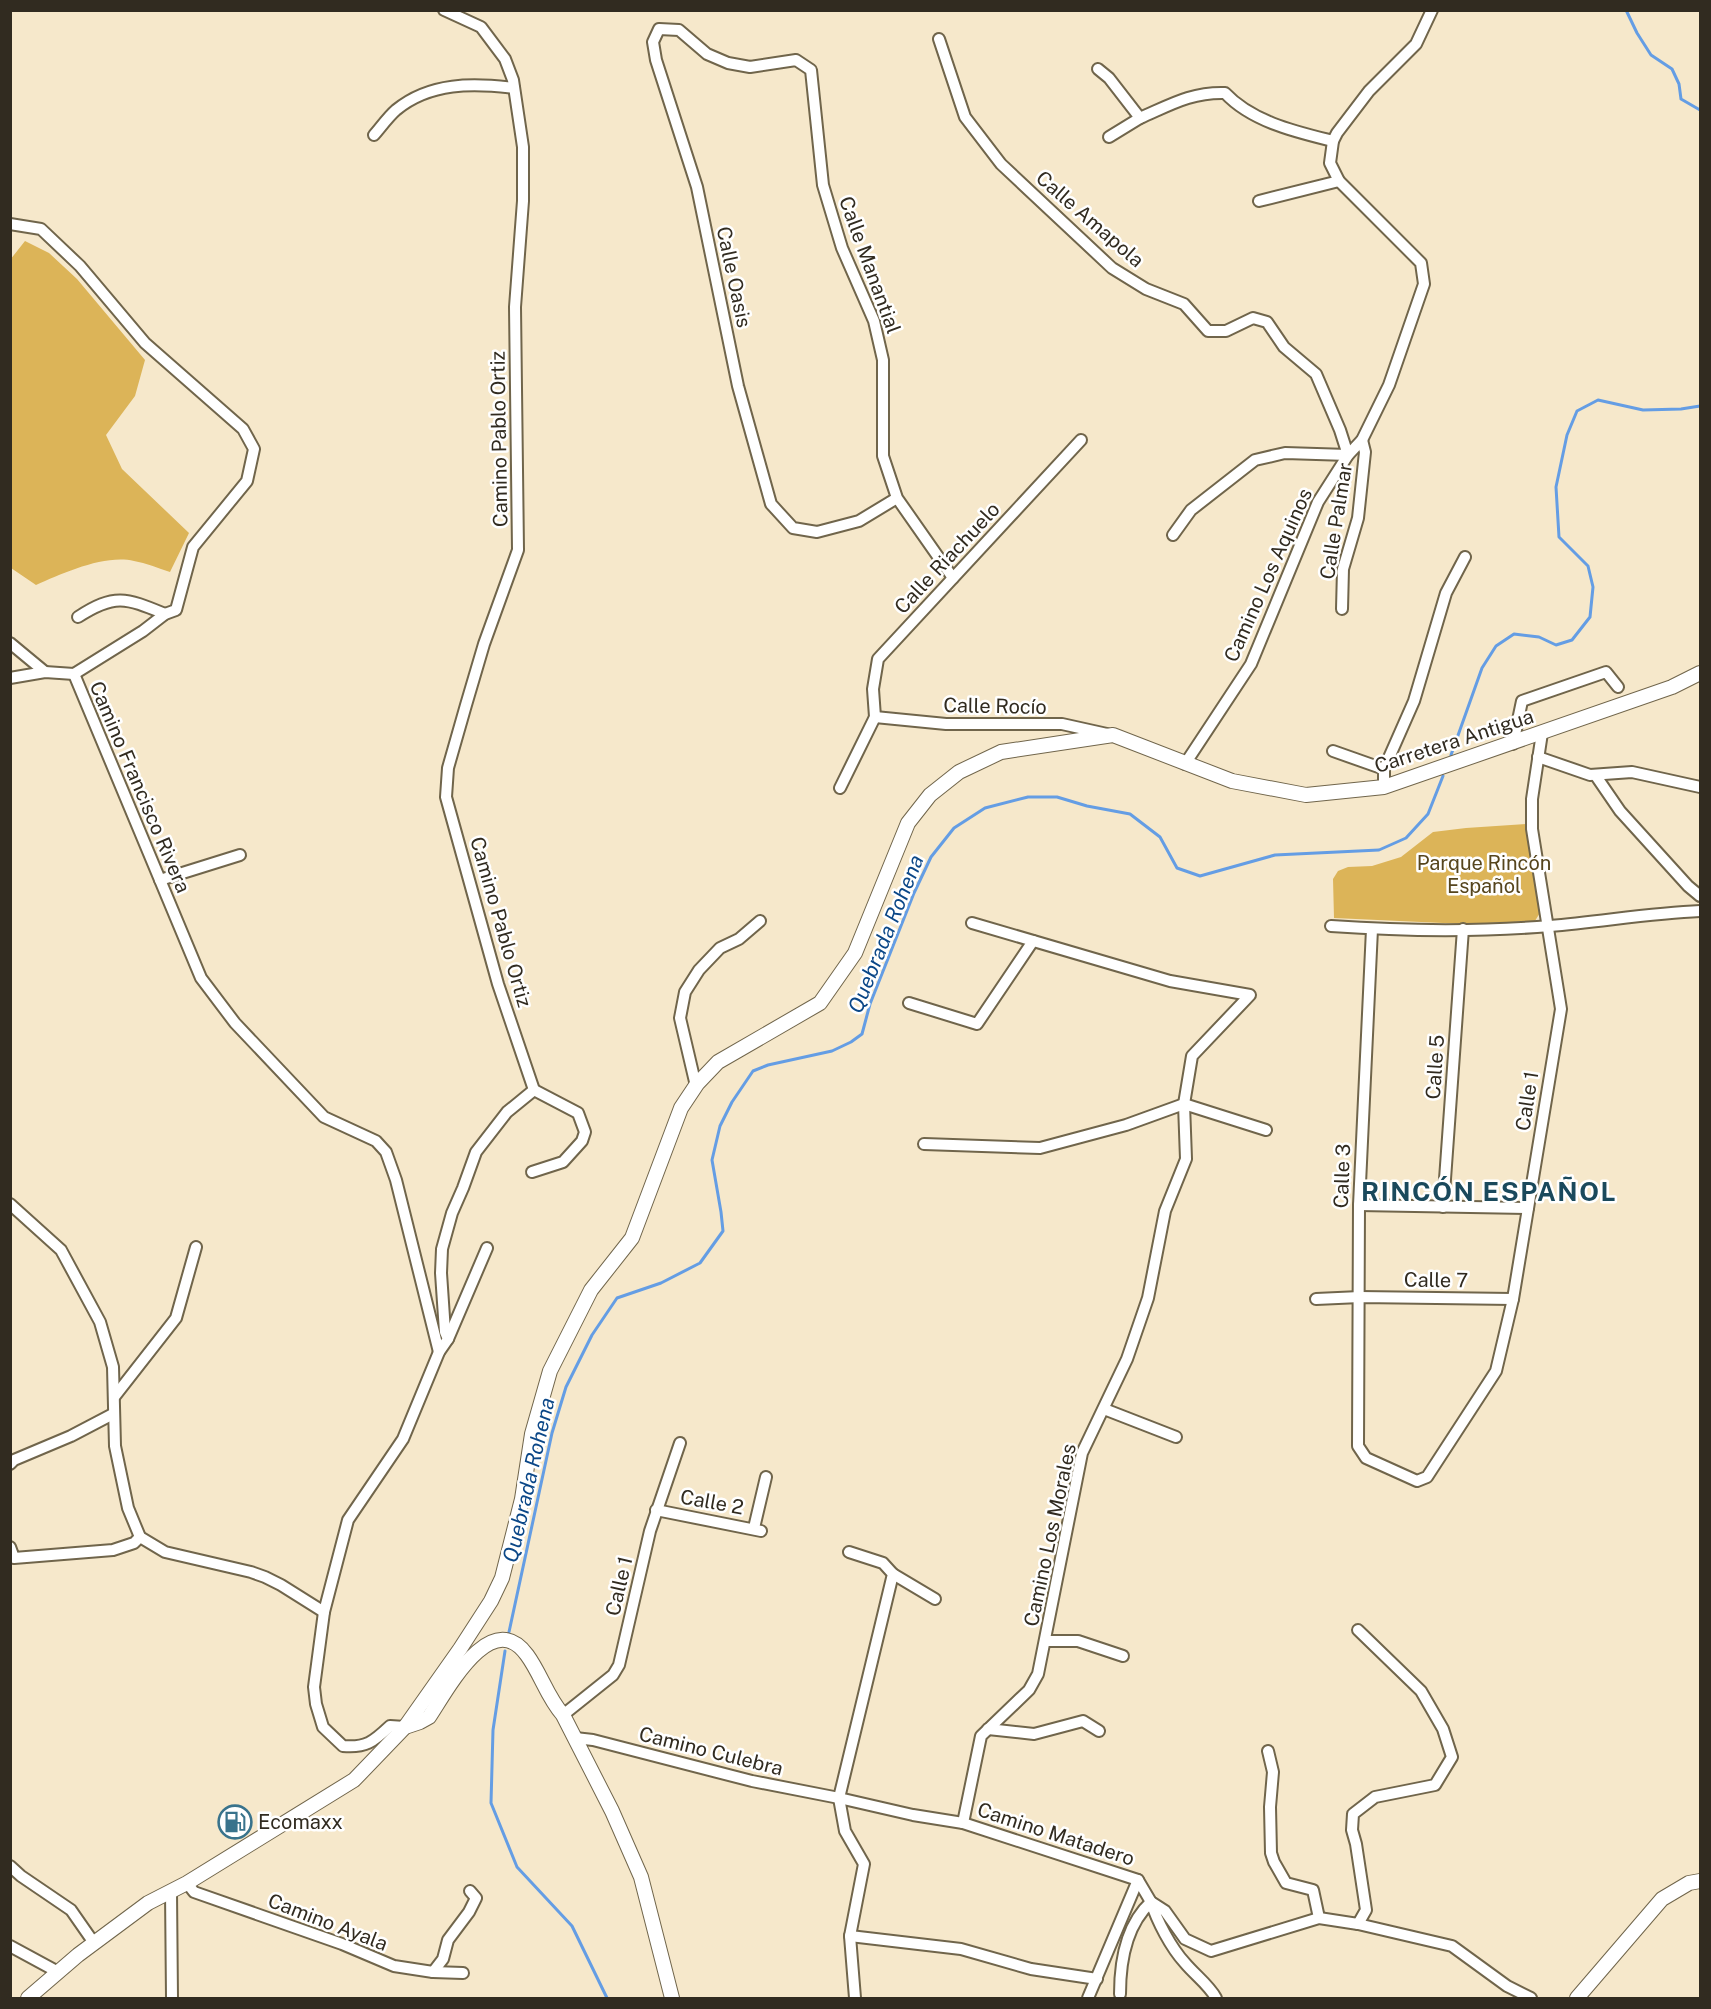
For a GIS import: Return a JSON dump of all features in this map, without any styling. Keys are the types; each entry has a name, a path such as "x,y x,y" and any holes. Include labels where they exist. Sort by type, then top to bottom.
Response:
{"street":[{"name":"Camino Pablo Ortiz","path":"444,10 481,27 505,59 514,88 523,158 521,250 515,307 518,550 484,645 466,705 448,768 447,797 498,984 534,1090"},
{"path":"1109,137 1140,118 1193,95 1225,93 1232,101 1280,127 1333,141 1369,91 1416,44 1432,10"},
{"name":"Calle Oasis","path":"761,65 750,67 728,63 706,54 679,30 659,29 653,42 656,60 697,187 738,386 771,504 793,528 817,532 859,521 897,498"},
{"name":"Calle Amapola","path":"939,39 965,117 1001,164 1112,268 1146,289 1184,304 1208,331 1226,331 1253,318 1268,322 1284,347 1316,374 1348,455"},
{"name":"Calle Manantial","path":"761,65 796,60 811,70 823,185 842,248 874,321 883,360 883,456 897,498 953,578"},
{"path":"1098,69 1109,78 1140,118"},
{"path":"374,135 397,109 420,95 443,88 478,83 514,88"},
{"name":"Camino Los Aquinos","path":"1185,764 1251,664 1318,502 1348,455 1362,440 1389,385 1424,284 1421,263 1339,181 1330,163 1333,141"},
{"path":"1259,201 1339,181"},
{"name":"Camino Francisco Rivera","path":"10,224 41,229 80,266 145,344 243,429 254,449 247,481 193,547 176,610 165,614 143,631 74,674 201,978 235,1023 324,1117 376,1142 386,1152 396,1180 439,1352"},
{"name":"Calle Riachuelo","path":"875,717 873,689 878,659 1081,440"},
{"name":"Calle Palmar","path":"1342,609 1343,570 1358,518 1365,452 1362,440"},
{"path":"1173,534 1191,510 1255,460 1285,453 1348,455"},
{"path":"1384,787 1384,769 1414,701 1446,593 1465,556"},
{"path":"78,617 105,601 133,601 165,614"},
{"path":"10,643 45,672"},
{"path":"10,678 45,672 74,674"},
{"path":"1514,744 1522,701 1606,672 1618,687"},
{"name":"Carretera Antigua","path":"1113,735 1232,781 1305,795 1384,787 1514,744 1672,687 1701,674"},
{"path":"840,788 875,717"},
{"name":"Calle Rocío","path":"875,717 946,724 1062,724 1113,735"},
{"name":"Calle 1","path":"1439,1459 1496,1371 1513,1299 1561,1009 1532,829 1532,799 1542,733"},
{"path":"28,1998 94,1943 148,1904 188,1883 354,1780 405,1727 460,1649 491,1601 502,1578 522,1499 532,1434 550,1371 591,1290 632,1238 681,1108 696,1086 718,1062 820,1004 855,953 908,823 930,795 959,772 1001,752 1113,735"},
{"path":"1333,751 1384,769"},
{"path":"1538,757 1596,776 1632,772 1701,787"},
{"path":"1596,776 1620,811 1688,886 1701,896"},
{"path":"160,880 240,855"},
{"path":"1331,926 1372,929 1463,929 1549,926 1701,911"},
{"path":"696,1086 680,1018 685,992 699,970 720,948 739,939 760,921"},
{"path":"909,1003 977,1024 1033,941 972,923"},
{"name":"Calle 3","path":"1372,929 1359,1205 1358,1446 1366,1458 1417,1481 1427,1477 1439,1459"},
{"name":"Calle 5","path":"1443,1207 1463,929"},
{"name":"Camino Los Morales","path":"963,1823 981,1736 1029,1690 1038,1674 1082,1453 1127,1359 1148,1298 1165,1211 1186,1159 1184,1104 1192,1056 1250,995 1170,981 1033,941"},
{"path":"448,1339 445,1332 441,1273 442,1249 452,1213 464,1188 476,1152 507,1112 534,1090 578,1113 585,1132 582,1141 563,1162 532,1172"},
{"path":"924,1144 1040,1148 1126,1125 1184,1104 1266,1130"},
{"path":"10,1204 61,1250 100,1322 113,1367 115,1446 125,1498 140,1537 165,1552 265,1577 324,1612"},
{"path":"1359,1205 1528,1208"},
{"path":"115,1396 176,1318 196,1247"},
{"path":"487,1248 448,1339 439,1352 403,1439 348,1520 324,1612 314,1687 315,1704 323,1727 343,1746 360,1747 379,1736 390,1726 405,1727 429,1717 466,1661 483,1646 500,1640 516,1644 527,1655 553,1704 563,1715 612,1811 641,1877 672,1998"},
{"name":"Calle 7","path":"1316,1299 1360,1297 1513,1299"},
{"path":"1104,1409 1176,1437"},
{"path":"10,1464 14,1460 71,1436 114,1414"},
{"name":"Calle 1","path":"563,1715 613,1675 619,1665 656,1510 680,1443"},
{"name":"Calle 2","path":"656,1510 757,1529 766,1477"},
{"path":"10,1547 14,1558 113,1550 134,1543 140,1537"},
{"path":"849,1552 883,1563 893,1574 935,1599"},
{"path":"855,1998 850,1936 864,1864 845,1832 839,1798 893,1574"},
{"path":"1358,1630 1421,1691 1443,1729 1452,1757 1435,1785 1375,1797 1353,1814 1352,1830 1366,1910 1358,1924"},
{"path":"1045,1641 1078,1641 1124,1656"},
{"path":"988,1729 1034,1734 1083,1721 1099,1731"},
{"name":"Camino Culebra","path":"574,1738 592,1740 752,1782 839,1798"},
{"path":"1268,1751 1272,1772 1269,1807 1271,1853 1286,1883 1313,1890 1319,1918"},
{"name":"Camino Matadero","path":"839,1798 913,1815 963,1823 1138,1880 1151,1902 1166,1911 1185,1939 1211,1951 1319,1918 1358,1924 1452,1946 1507,1986 1531,1998"},
{"path":"10,1866 71,1910 94,1943"},
{"path":"1088,1998 1138,1880"},
{"path":"1577,1998 1662,1899 1689,1883 1701,1881"},
{"name":"Camino Ayala","path":"188,1883 194,1892 342,1944 394,1966 463,1973"},
{"path":"433,1971 443,1959 448,1940 469,1912 476,1898 470,1891"},
{"path":"171,1892 172,1998"},
{"path":"1119,1994 1120,1971 1129,1935 1140,1911 1151,1902 1155,1917 1183,1962 1213,1992 1216,1998"},
{"path":"850,1936 961,1949 1031,1969 1097,1978"},
{"path":"10,1946 58,1972"}],"green space":[{"path":"25,241 49,253 77,279 145,360 135,396 106,435 122,469 189,533 170,572 138,562 110,560 84,566 36,585 11,568 10,260"},
{"name":"Parque Rincón Español","path":"1526,824 1541,911 1535,921 1465,924 1334,918 1333,879 1338,871 1348,867 1372,866 1401,857 1433,832"}],"waterway":[{"name":"Quebrada Rohena","path":"1626,10 1651,55 1672,69 1679,84 1681,99 1700,110"},
{"name":"Quebrada Rohena","path":"1451,755 1482,668 1496,646 1514,634 1539,637 1556,645 1572,640 1590,617 1593,587 1588,566 1559,537 1556,487 1567,435 1577,411 1598,400 1643,410 1700,406"},
{"name":"Quebrada Rohena","path":"509,1632 552,1433 566,1387 592,1335 617,1298 661,1283 700,1263 723,1231 712,1160 720,1126 732,1102 753,1071 768,1065 832,1051 862,1034 870,1004 914,893 931,857 954,828 985,808 1028,797 1057,797 1087,806 1130,814 1160,837 1177,868 1200,876 1275,855 1379,850 1406,838 1428,814 1443,776"},
{"name":"Quebrada Rohena","path":"505,1651 493,1730 491,1803 517,1867 572,1926 607,1998"}],"place":[{"name":"Ecomaxx","path":"235,1822"}],"district":[{"name":"RINCÓN ESPAÑOL","path":"1489,1192"}]}
